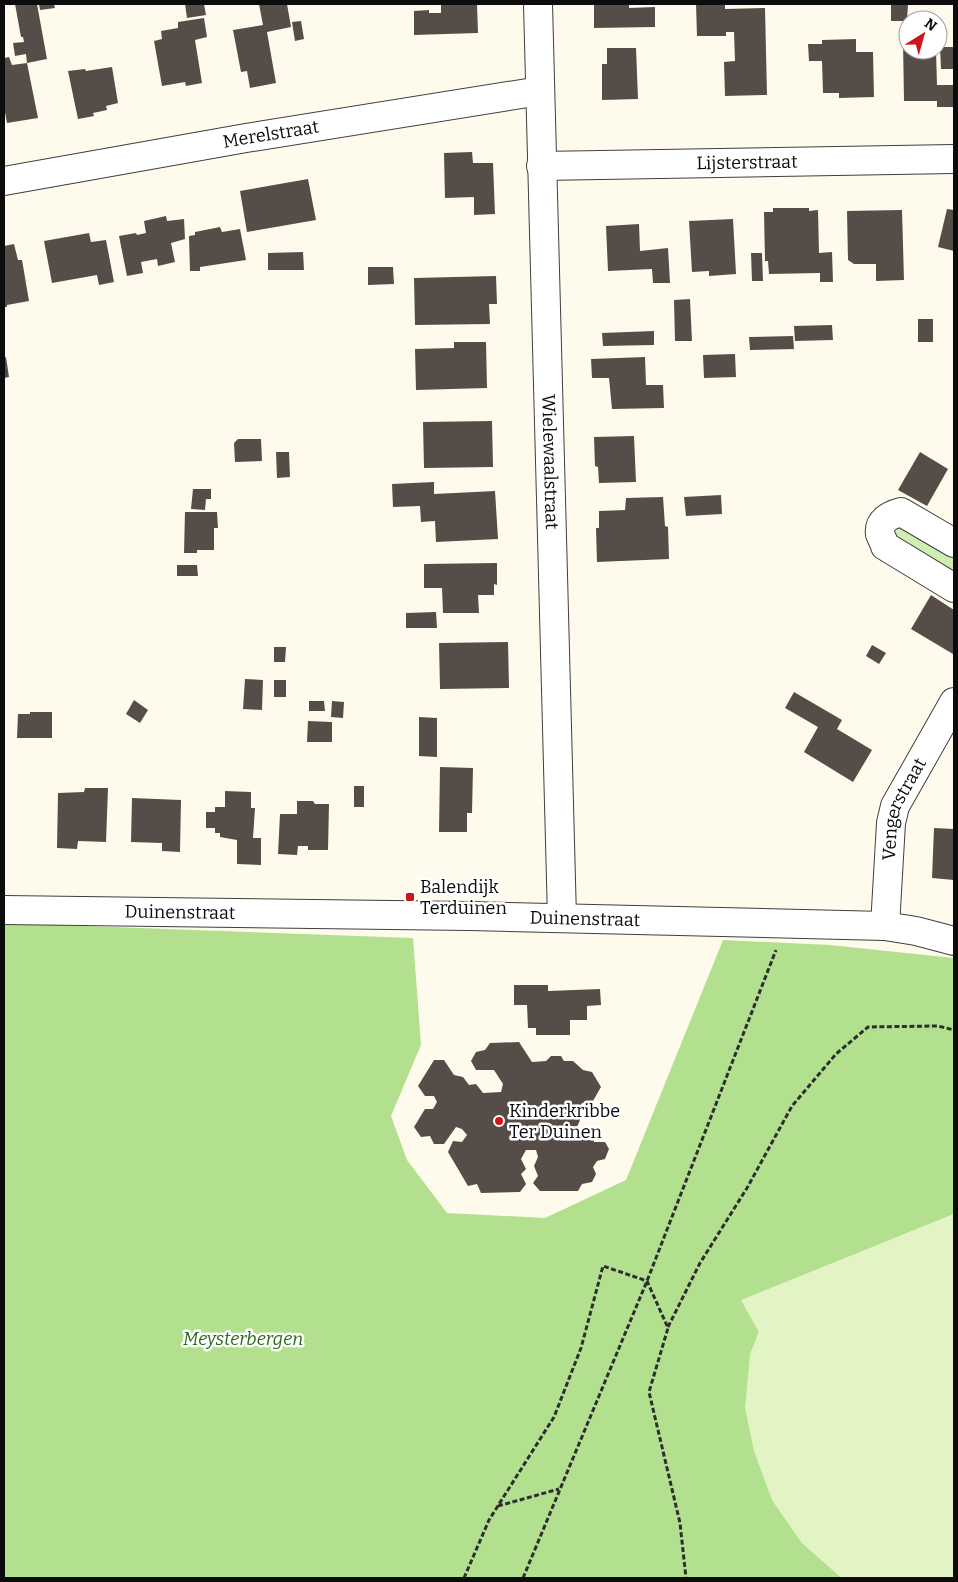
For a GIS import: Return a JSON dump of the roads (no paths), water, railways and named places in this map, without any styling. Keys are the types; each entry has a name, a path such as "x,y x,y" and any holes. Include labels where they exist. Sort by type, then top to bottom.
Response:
{"street":[{"name":"Wielewaalstraat","path":"538,4 562,918"},
{"name":"Merelstraat","path":"4,181 246,138 540,91"},
{"name":"Lijsterstraat","path":"541,166 954,159"},
{"path":"954,543 900,512 890,515 882,522 880,534 885,546 954,588"},
{"name":"Vengerstraat","path":"885,926 891,823 895,806 954,702"},
{"name":"Duinenstraat","path":"4,910 562,918 885,926 916,931 954,941"}],"place":[{"name":"Balendijk Terduinen","path":"410,897"},
{"name":"Kinderkribbe Ter Duinen","path":"499,1121"}],"park label":[{"name":"Meysterbergen","path":"243,1339"}]}
